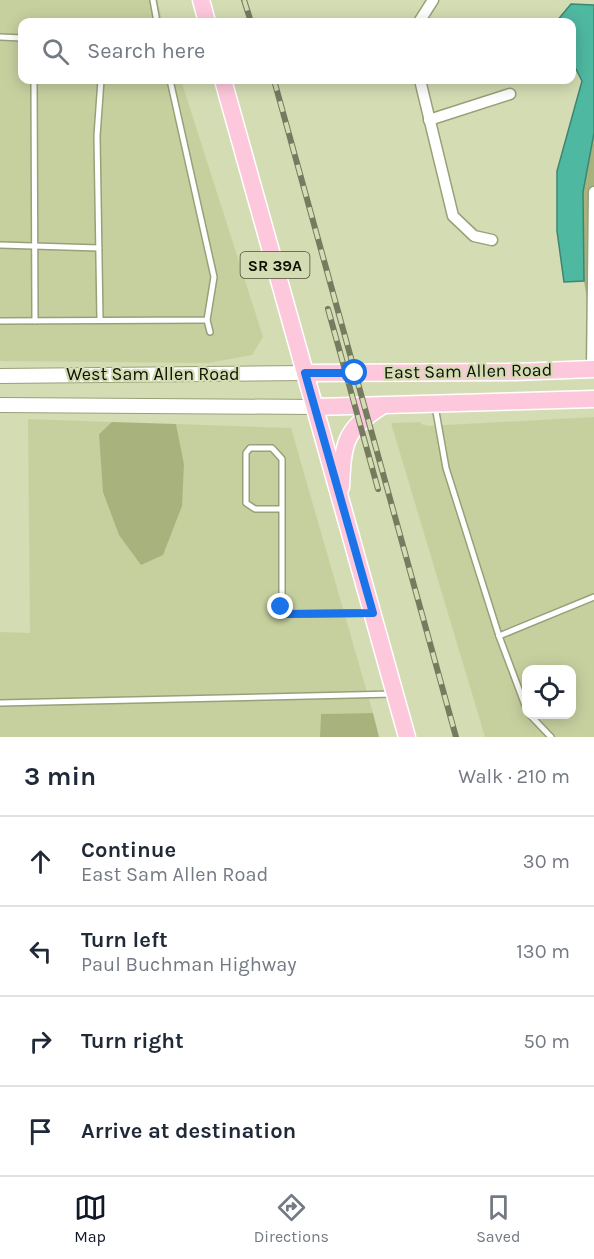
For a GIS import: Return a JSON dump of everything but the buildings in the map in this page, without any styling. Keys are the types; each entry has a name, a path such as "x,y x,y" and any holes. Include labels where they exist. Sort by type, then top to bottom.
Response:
{"main road":[{"path":"201,0 206,18"},
{"name":"SR 39A","path":"224,84 407,737"},
{"name":"East Sam Allen Road","path":"305,373 593,369"},
{"path":"315,406 594,399"},
{"path":"341,500 343,457 349,433 359,422 383,405"}],"street":[{"path":"422,18 433,0"},
{"path":"421,84 453,216 474,236 492,240"},
{"path":"429,120 510,94"},
{"path":"593,369 594,192"},
{"name":"West Sam Allen Road","path":"0,376 305,373"},
{"path":"0,405 315,406"}],"lane":[{"path":"153,0 156,18"},
{"path":"0,37 18,38"},
{"path":"34,84 35,321"},
{"path":"100,320 97,136 101,84"},
{"path":"171,84 214,277 207,320 210,332"},
{"path":"0,245 99,248"},
{"path":"0,321 207,320"},
{"path":"435,404 446,468 499,636 522,697"},
{"path":"282,509 255,509 246,503 246,453 250,448 272,448 280,455 282,509 282,611 287,614 373,613"},
{"path":"499,636 594,597"},
{"path":"0,703 395,694"},
{"path":"534,719 551,737"}],"shaded area":[{"path":"0,0 157,0 162,18 18,18 18,84 182,84 263,337 252,355 208,363 0,361"},
{"path":"594,133 594,339 584,281 583,192"},
{"path":"594,417 594,737 485,737 391,423 421,422 429,426"},
{"path":"28,419 112,422 99,434 184,464 176,424 291,428 373,713 321,714 320,737 0,737 0,632 30,633"},
{"path":"112,422 176,424 184,464 182,506 163,555 141,565 119,535 103,492 99,434"},
{"path":"373,713 379,737 320,737 321,714"}],"water":[{"path":"571,4 594,5 594,133 583,192 584,281 564,282 557,231 557,171 582,81 576,69 576,18 559,18"}],"railway":[{"path":"244,0 250,18"},
{"path":"275,84 456,737"},
{"path":"328,309 378,489"}],"route":[{"path":"281,607 282,611 287,614 373,613 305,373 355,373"}]}
